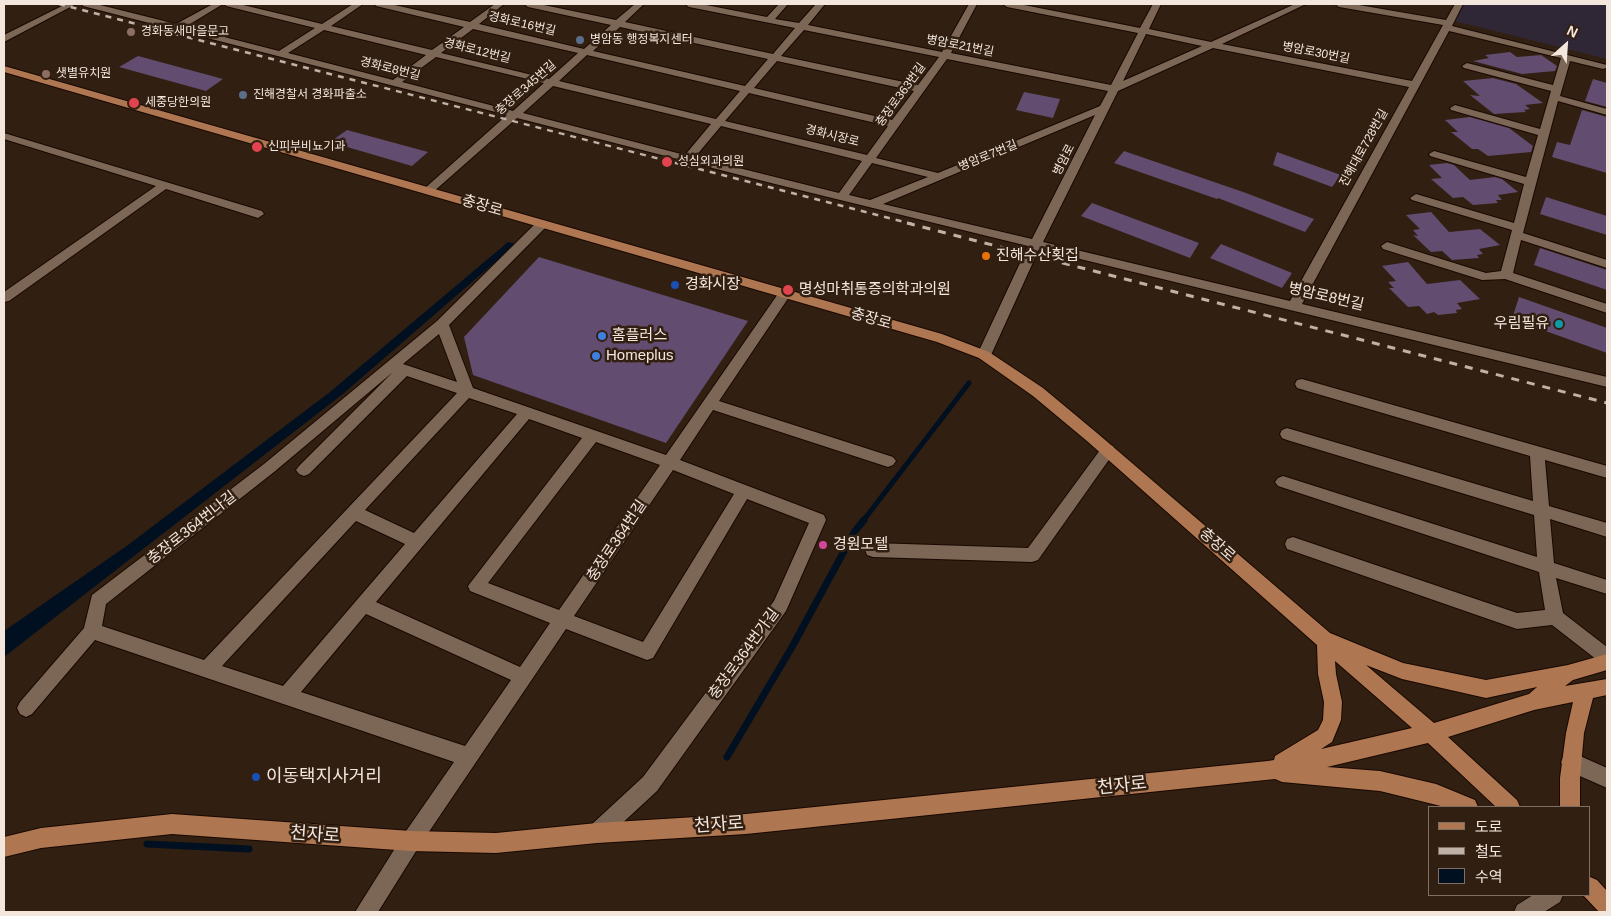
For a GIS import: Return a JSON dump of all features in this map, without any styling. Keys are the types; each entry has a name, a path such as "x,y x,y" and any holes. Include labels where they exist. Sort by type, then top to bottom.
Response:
{"main road":[{"name":"충장로","path":"4,68 942,339 984,355 1038,392 1108,450 1431,733 1509,806"},
{"path":"1268,771 1325,736 1332,720 1333,702 1327,674 1326,640 1402,671 1486,689 1568,673 1607,662"},
{"path":"1534,701 1568,673"},
{"path":"1534,701 1607,687"},
{"path":"1570,806 1571,762 1575,733 1585,692"},
{"name":"천자로","path":"4,847 41,838 172,824 411,841 496,843 597,833 746,824 1268,771 1431,733 1534,701"},
{"path":"1268,771 1380,781 1436,794 1466,806"},
{"path":"1591,888 1607,906"}],"street":[{"path":"4,39 72,4"},
{"name":"경화로8번길","path":"86,4 688,158"},
{"path":"178,27 219,4"},
{"name":"경화로12번길","path":"229,4 718,122"},
{"path":"280,54 358,4"},
{"name":"경화로16번길","path":"378,4 747,89"},
{"path":"395,83 500,4"},
{"path":"528,4 921,89"},
{"name":"충장로345번길","path":"428,190 640,4"},
{"name":"병암로21번길","path":"689,4 1114,89"},
{"path":"769,20 784,4"},
{"path":"821,4 688,158 1036,243"},
{"path":"971,8 986,4"},
{"name":"병암로30번길","path":"1007,4 1415,85"},
{"name":"병암로","path":"984,355 1036,243 1157,4"},
{"path":"1114,89 1302,4"},
{"path":"1339,4 1448,25 1603,66"},
{"name":"진해대로728번길","path":"1294,306 1459,4"},
{"name":"충장로363번길","path":"842,197 945,56 971,8"},
{"path":"1506,276 1530,182 1566,57"},
{"path":"1467,66 1555,93 1607,112"},
{"name":"경화시장로","path":"747,89 895,124"},
{"name":"병암로7번길","path":"872,204 1104,108"},
{"path":"1455,108 1544,133"},
{"name":"경화시장로","path":"718,122 938,176"},
{"path":"4,136 258,214"},
{"path":"1434,154 1530,182"},
{"path":"4,298 164,185"},
{"path":"1416,198 1607,264"},
{"path":"304,470 399,367 542,224"},
{"name":"병암로8번길","path":"1036,243 1607,382"},
{"path":"1387,246 1486,277 1506,276 1607,309"},
{"name":"충장로364번길","path":"366,912 411,841 785,294"},
{"path":"442,324 467,391"},
{"path":"399,367 671,463"},
{"name":"충장로364번나길","path":"92,631 98,600 399,367"},
{"path":"1302,384 1607,472"},
{"path":"207,670 467,391"},
{"path":"711,404 888,461"},
{"path":"286,696 528,412"},
{"path":"1287,434 1607,530"},
{"path":"592,435 476,586 647,652 744,492"},
{"path":"873,550 1032,555 1108,450"},
{"path":"1537,452 1546,567 1555,617 1607,657"},
{"name":"충장로364번가길","path":"597,833 650,784 780,606 818,520 671,463"},
{"path":"1284,482 1607,587"},
{"path":"353,512 417,542"},
{"path":"1292,544 1517,621 1555,617"},
{"path":"364,605 523,677"},
{"path":"26,708 92,631 468,757"},
{"path":"1571,762 1607,778"},
{"path":"1524,912 1551,896"}],"shaded area":[{"path":"1461,4 1607,4 1607,59 1450,20"}],"water":[{"path":"508,242 516,244 344,393 4,657 4,631 128,545 330,392"}],"building":[{"path":"1510,52 1517,57 1541,55 1557,66 1555,71 1522,74 1473,61 1489,58 1485,55"},
{"path":"138,56 223,79 206,91 119,67"},
{"path":"1493,78 1516,84 1543,103 1525,105 1530,109 1524,110 1526,112 1494,114 1470,95 1480,96 1463,81"},
{"path":"1593,79 1607,83 1607,107 1585,101"},
{"path":"1024,92 1060,99 1053,118 1016,110"},
{"path":"1582,110 1607,117 1607,173 1552,157 1557,142 1570,145"},
{"path":"1470,117 1509,128 1533,146 1531,152 1488,156 1478,149 1472,149 1451,132 1458,132 1445,120"},
{"path":"347,130 428,152 412,166 330,142"},
{"path":"1124,151 1246,193 1314,219 1305,232 1218,198 1114,163"},
{"path":"1277,152 1341,175 1332,187 1273,165"},
{"path":"1447,163 1454,165 1470,180 1495,177 1502,179 1518,192 1498,195 1502,200 1496,200 1498,203 1473,205 1463,197 1453,198 1431,179 1442,178 1429,165"},
{"path":"1546,197 1607,216 1607,235 1540,214"},
{"path":"1092,203 1199,243 1190,258 1081,216"},
{"path":"1431,212 1449,232 1480,229 1500,245 1479,249 1483,254 1477,255 1479,258 1452,260 1442,251 1431,252 1413,235 1418,236 1413,230 1420,229 1406,215"},
{"path":"1221,244 1292,273 1282,288 1210,258"},
{"name":"우림필유","path":"1540,248 1607,270 1607,290 1534,265"},
{"name":"Homeplus","path":"539,257 748,321 666,443 473,375 464,337"},
{"path":"1408,262 1427,284 1460,280 1480,299 1457,303 1462,309 1456,310 1457,313 1438,315 1434,312 1427,314 1419,306 1408,307 1389,288 1394,288 1388,282 1396,281 1382,266"},
{"name":"우림필유","path":"1519,297 1607,328 1607,353 1512,319"}],"waterway":[{"path":"863,521 969,383"},
{"path":"727,757 792,647 855,531 864,520"},
{"path":"147,844 249,849"}],"railway":[{"path":"59,4 912,224"},
{"path":"907,223 1607,403"}],"place":[{"name":"경화동새마을문고","path":"131,32"},
{"name":"병암동 행정복지센터","path":"580,40"},
{"name":"샛별유치원","path":"46,74"},
{"name":"진해경찰서 경화파출소","path":"243,95"},
{"name":"세중당한의원","path":"134,103"},
{"name":"신피부비뇨기과","path":"257,147"},
{"name":"성심외과의원","path":"667,162"},
{"name":"진해수산횟집","path":"986,256"},
{"name":"경화시장","path":"675,285"},
{"name":"명성마취통증의학과의원","path":"788,290"},
{"name":"우림필유","path":"1559,324"},
{"name":"홈플러스","path":"602,336"},
{"name":"Homeplus","path":"596,356"},
{"name":"경원모텔","path":"823,545"},
{"name":"이동택지사거리","path":"256,777"}]}
